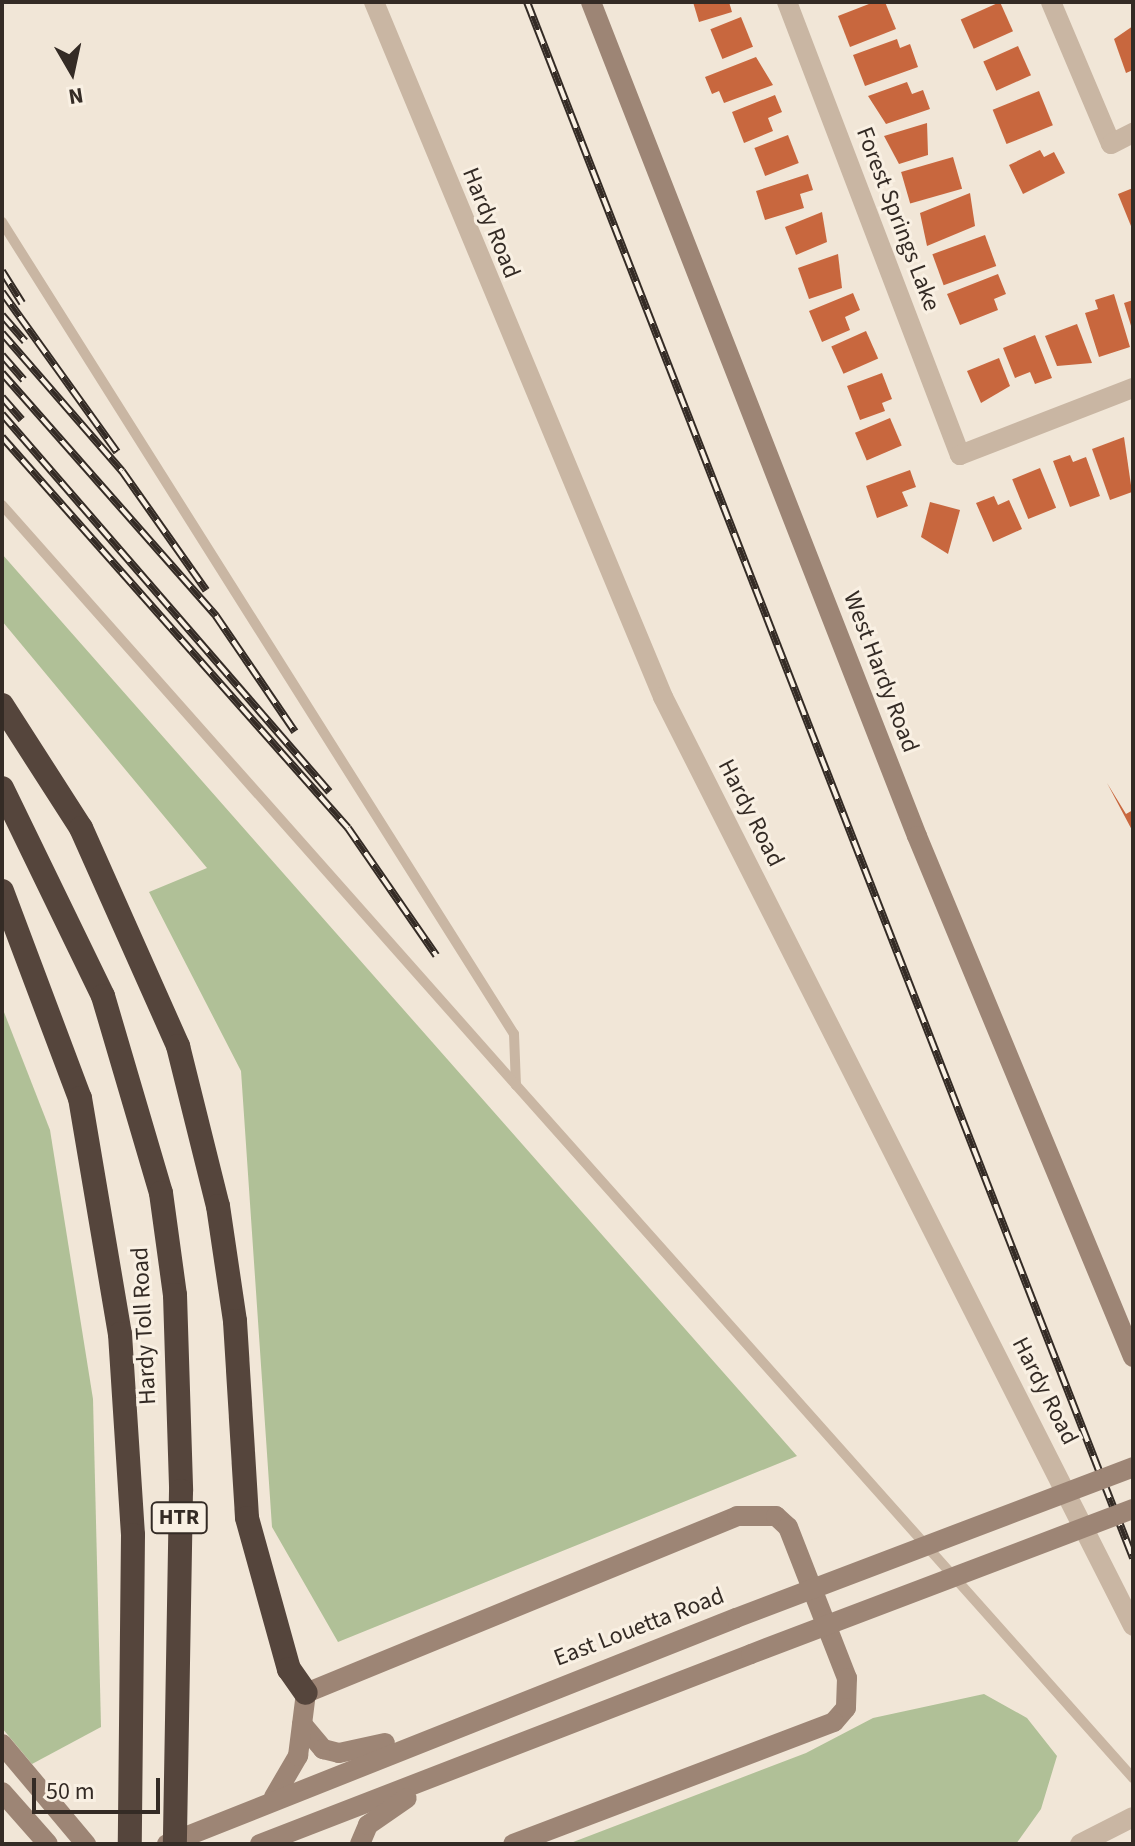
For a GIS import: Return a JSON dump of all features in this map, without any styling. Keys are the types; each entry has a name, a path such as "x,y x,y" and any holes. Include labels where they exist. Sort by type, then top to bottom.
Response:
{"highway":[{"path":"2,705 81,828 178,1046 224,1249 247,1518 289,1669 306,1693"},
{"name":"Hardy Toll Road","path":"2,788 103,996 161,1193 175,1295 181,1491 175,1844"},
{"name":"Hardy Toll Road","path":"2,891 80,1098 102,1210 129,1434 130,1844"}],"main road":[{"name":"West Hardy Road","path":"591,2 917,836 1133,1357"},
{"name":"East Louetta Road","path":"167,1844 274,1797 445,1730 1133,1467"},
{"path":"260,1844 1133,1509"},
{"path":"274,1797 298,1756 306,1693 737,1516 776,1516 788,1527 847,1678 846,1708 834,1722 513,1844"},
{"path":"302,1724 323,1749 339,1753 445,1730"},
{"path":"2,1744 86,1844"},
{"path":"360,1844 385,1811 458,1768"},
{"path":"2,1792 48,1844"}],"street":[{"name":"Hardy Road","path":"374,2 663,697 1133,1626"},
{"name":"Forest Springs Lake","path":"787,2 960,455 1133,388"},
{"path":"1051,2 1111,144 1133,133"},
{"path":"1080,1844 1133,1817"}],"lane":[{"path":"2,222 514,1034 516,1085"},
{"path":"2,505 1133,1778"}],"green space":[{"path":"2,554 797,1456 338,1642 272,1527 241,1071 149,892 207,868 2,621"},
{"path":"2,1007 50,1130 93,1399 101,1727 32,1764 2,1728"},
{"path":"984,1694 1027,1718 1057,1756 1041,1809 1016,1844 568,1844 806,1753 873,1718"}],"building":[{"path":"693,2 729,2 732,12 699,22"},
{"path":"874,2 885,2 896,29 850,47 838,16"},
{"path":"1000,2 1013,31 974,49 961,19"},
{"path":"741,17 753,47 722,59 710,29"},
{"path":"1133,26 1133,70 1126,73 1114,39"},
{"path":"897,39 900,48 910,44 918,67 865,86 853,55"},
{"path":"1018,46 1031,75 996,91 983,61"},
{"path":"756,57 773,85 724,103 719,91 712,94 705,77"},
{"path":"907,82 912,94 923,90 930,109 886,124 868,96"},
{"path":"1039,91 1053,125 1007,144 993,110"},
{"path":"775,95 782,112 768,118 773,131 744,143 732,112"},
{"path":"927,123 928,155 899,164 884,136"},
{"path":"788,135 799,163 765,176 754,148"},
{"path":"1040,150 1044,157 1054,152 1065,173 1023,194 1009,165"},
{"path":"953,157 962,189 910,204 901,172"},
{"path":"808,174 813,190 800,194 804,208 765,220 756,191"},
{"path":"1133,188 1133,231 1118,194"},
{"path":"970,193 975,226 927,246 920,213"},
{"path":"822,212 827,242 796,255 785,227"},
{"path":"985,235 996,266 944,285 932,254"},
{"path":"838,254 842,288 809,299 798,268"},
{"path":"998,274 1006,294 994,299 998,310 960,325 947,294"},
{"path":"853,293 860,310 845,317 850,330 822,342 809,311"},
{"path":"1114,294 1130,347 1099,357 1085,313 1098,309 1095,300"},
{"path":"1133,300 1133,329 1132,329 1124,303"},
{"path":"1077,324 1092,363 1057,366 1045,336"},
{"path":"866,331 878,358 843,374 831,346"},
{"path":"1035,335 1052,378 1035,384 1030,372 1015,378 1003,348"},
{"path":"999,358 1010,386 981,403 967,371"},
{"path":"882,373 892,399 882,403 885,411 860,420 847,386"},
{"path":"890,418 902,446 867,460 855,433"},
{"path":"1124,437 1132,492 1110,500 1092,449"},
{"path":"1070,455 1073,462 1086,457 1100,496 1070,507 1053,461"},
{"path":"1040,468 1056,508 1028,519 1012,479"},
{"path":"910,470 916,487 902,492 908,506 877,518 866,486"},
{"path":"994,496 998,505 1009,500 1022,529 993,542 976,503"},
{"path":"930,502 960,510 948,554 921,537"},
{"path":"1107,783 1126,814 1133,810 1133,832"}],"railway":[{"path":"527,2 1133,1558"},
{"path":"2,271 22,303"},
{"path":"2,292 117,452"},
{"path":"2,315 25,341"},
{"path":"2,333 122,471 206,590"},
{"path":"2,355 24,380"},
{"path":"2,373 216,616 295,732"},
{"path":"2,397 22,420"},
{"path":"2,414 329,792"},
{"path":"2,437 348,828 436,955"}]}
